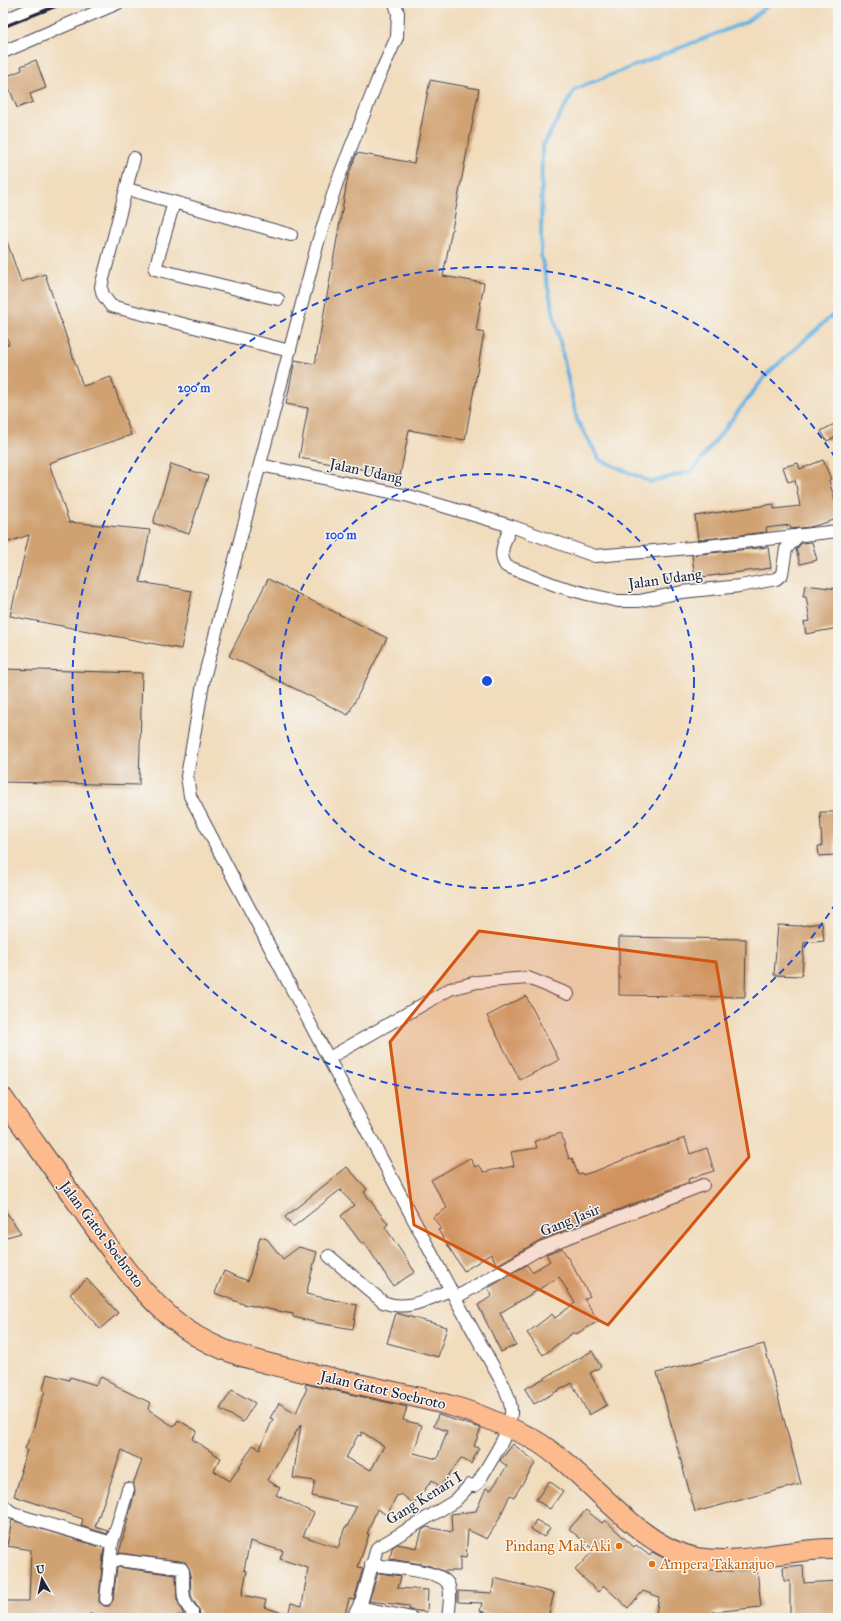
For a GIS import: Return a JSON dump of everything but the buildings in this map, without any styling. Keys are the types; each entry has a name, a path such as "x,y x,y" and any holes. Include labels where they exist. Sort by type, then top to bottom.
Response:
{"main road":[{"name":"Jalan Gatot Soebroto","path":"3,1098 122,1264 165,1313 188,1330 223,1350 287,1368 457,1408 527,1436 559,1457 646,1535 675,1550 696,1558 753,1558 810,1550 838,1549"}],"street":[{"path":"3,20 45,3"},
{"path":"3,52 118,3"},
{"path":"394,3 398,13 397,37 378,79 337,182 318,242 204,678 187,776 190,796 453,1294 507,1392 511,1413 508,1428"},
{"path":"134,158 101,287 103,295 111,306 290,351"},
{"path":"127,189 291,235"},
{"path":"174,202 155,270 278,299"},
{"name":"Jalan Udang","path":"260,465 409,496 511,526 595,556 690,548 838,531"},
{"name":"Jalan Udang","path":"511,526 501,551 502,560 506,566 558,586 618,601 639,601 682,592 740,586 776,579 782,574 786,549 799,535"},
{"path":"329,1058 450,989 477,982 528,978 568,994"},
{"name":"Gang Jasir","path":"329,1256 383,1302 393,1306 419,1304 453,1294 543,1247 703,1185"},
{"name":"Gang Kenari I","path":"353,1618 359,1606 374,1552 381,1544 455,1501 470,1485 474,1486 478,1483 508,1428"},
{"path":"106,1599 112,1543 128,1489"},
{"path":"3,1506 11,1512 24,1517 112,1543"},
{"path":"110,1559 181,1568 183,1571 183,1598 186,1606 192,1610 192,1618"},
{"path":"371,1565 419,1571 443,1578 448,1582 450,1588 448,1618"},
{"path":"359,1606 412,1618"}],"highlighted area":[{"path":"479,931 716,962 749,1157 608,1325 414,1225 390,1042"}],"waterway":[{"path":"772,3 746,22 575,89 542,147 541,256 577,420 600,460 651,482 692,471 767,374 838,310"}],"railway":[{"path":"3,27 64,3"}],"place":[{"name":"Pindang Mak Aki","path":"619,1546"},
{"name":"Ampera Takanajuo","path":"652,1564"}]}
